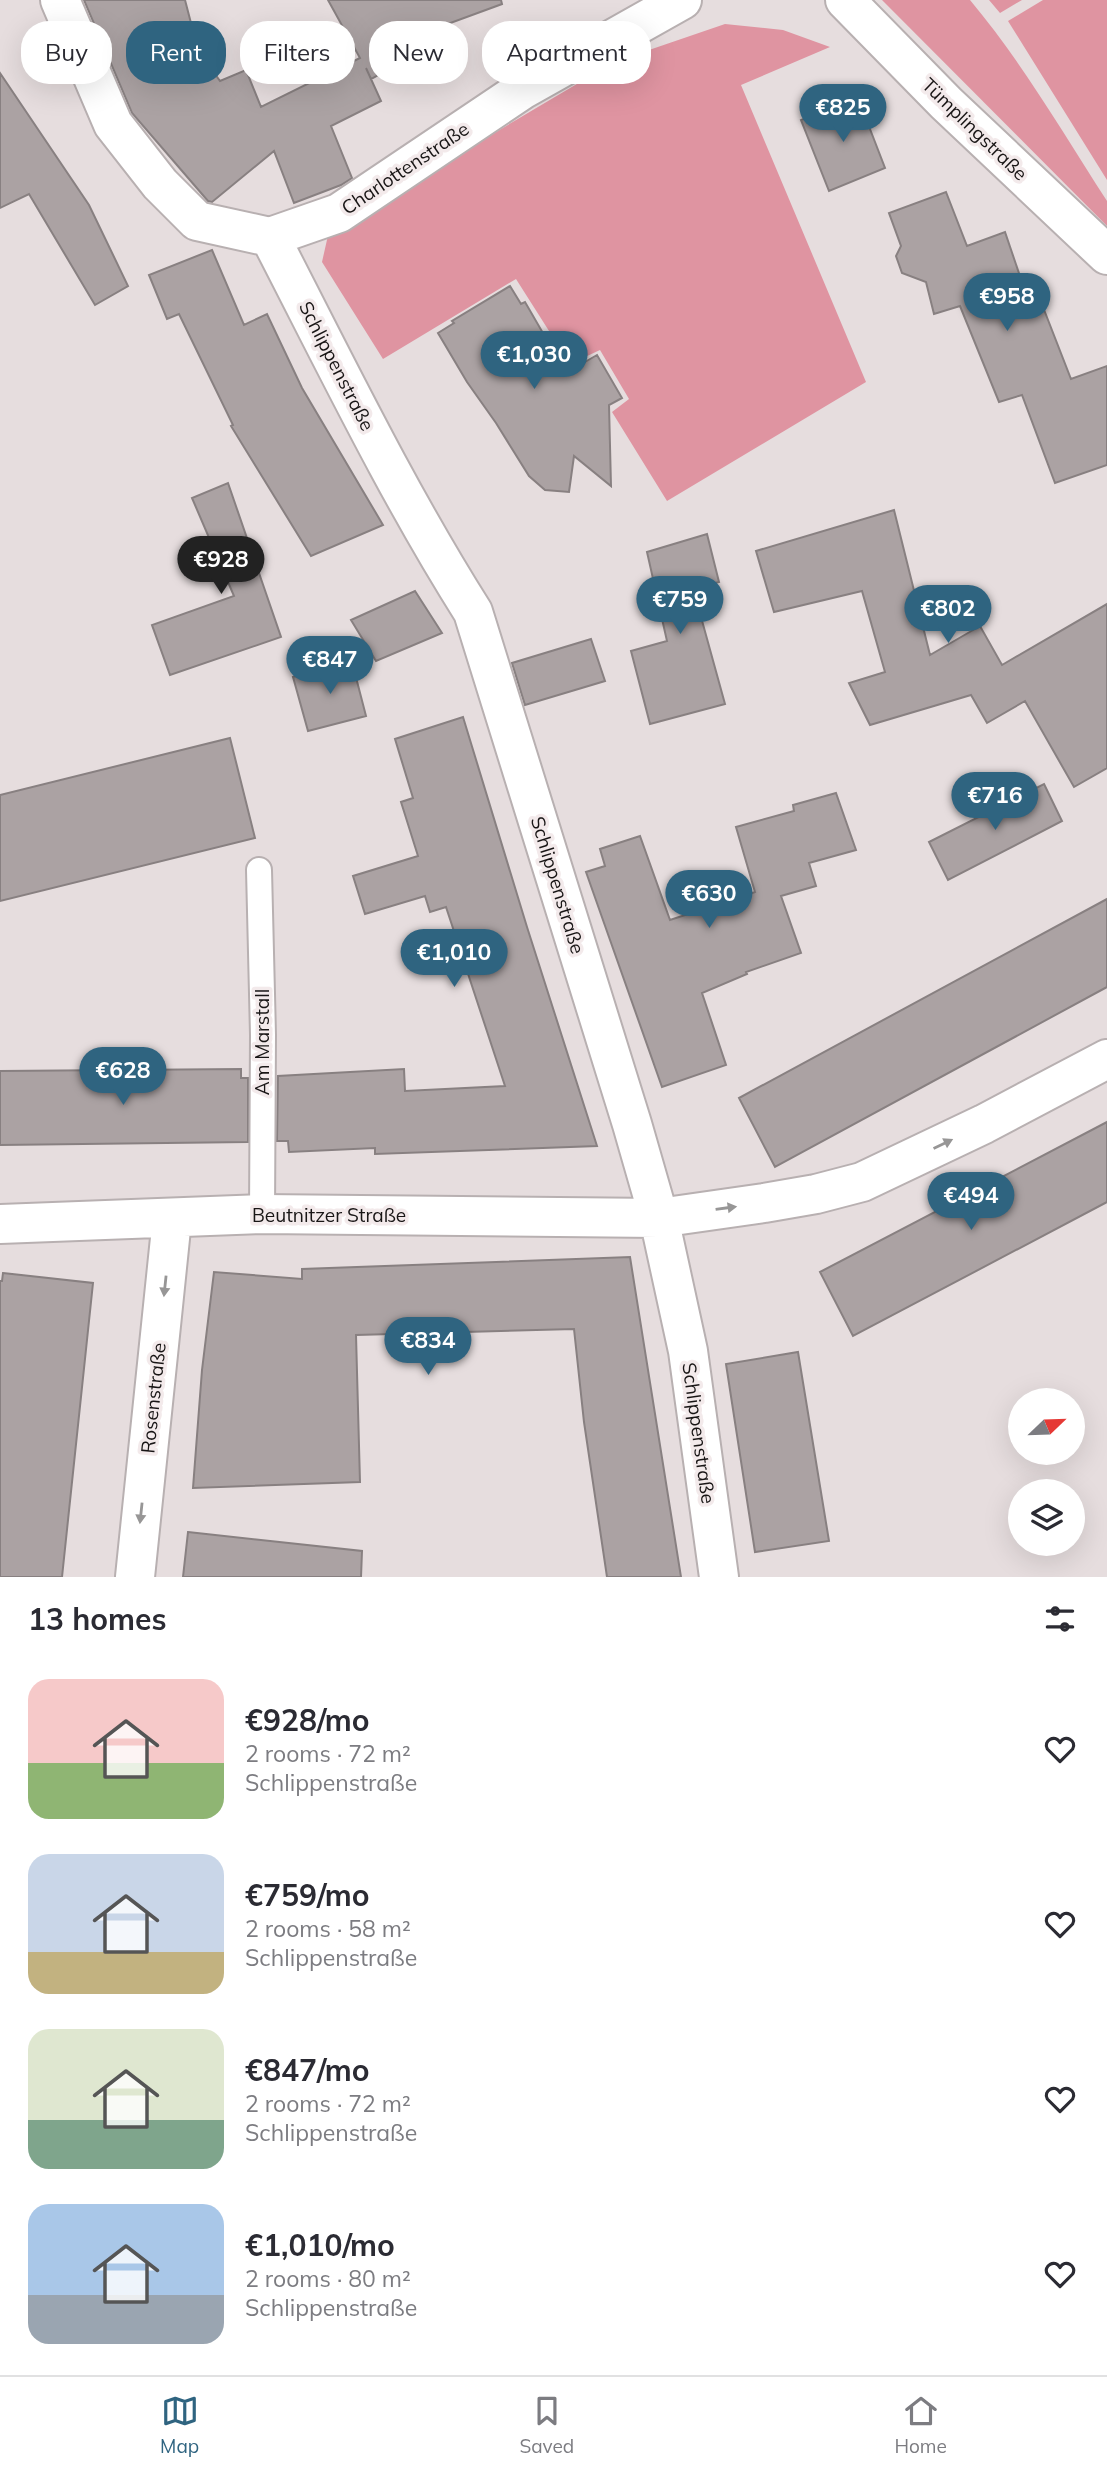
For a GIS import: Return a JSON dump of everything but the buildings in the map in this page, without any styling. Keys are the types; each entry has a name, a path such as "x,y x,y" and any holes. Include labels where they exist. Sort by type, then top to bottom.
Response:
{"street":[{"path":"60,0 113,124 160,184 197,221 270,237"},
{"name":"Charlottenstraße","path":"270,237 339,213 522,90 681,0"},
{"name":"Tümplingstraße","path":"845,0 946,103 1107,255"},
{"name":"Schlippenstraße","path":"270,237 403,494 473,612 659,1217 688,1351 719,1577"},
{"name":"Beutnitzer Straße","path":"0,1224 262,1214 659,1217 764,1203 817,1194 862,1182 984,1124 1107,1059"},
{"name":"Rosenstraße","path":"135,1577 172,1219"}],"lane":[{"name":"Am Marstall","path":"259,870 262,1214"}],"shaded area":[{"path":"882,0 970,0 1025,73 1107,201 1107,226"},
{"path":"989,0 1022,0 1000,13"},
{"path":"1043,0 1107,0 1107,180 1008,21"},
{"path":"725,24 783,30 830,47 741,85 866,382 667,501 612,412 629,399 600,350 570,364 516,279 383,359 322,262 329,231 577,84 651,84 651,49"}]}
